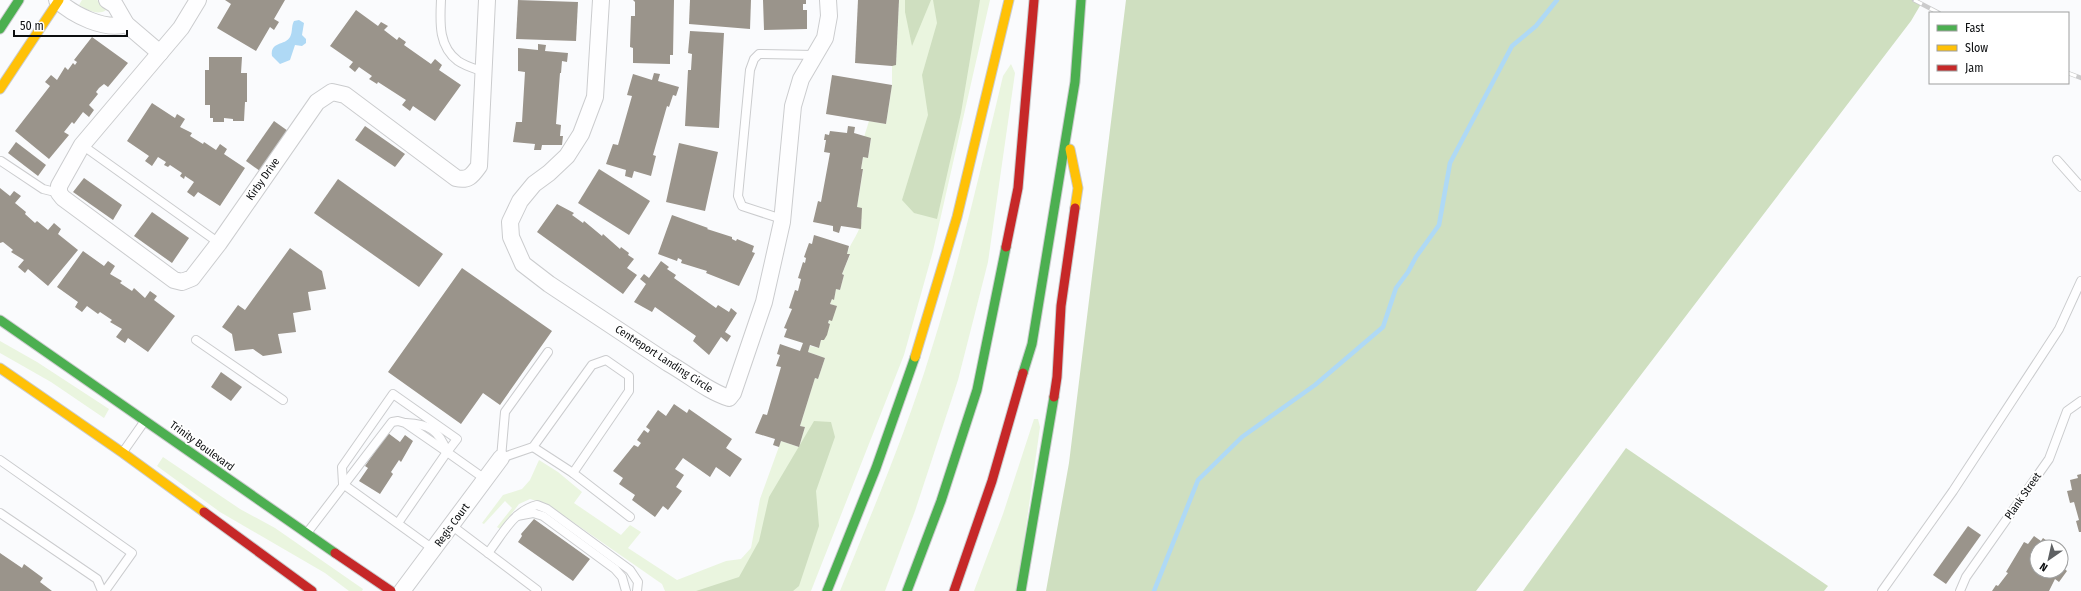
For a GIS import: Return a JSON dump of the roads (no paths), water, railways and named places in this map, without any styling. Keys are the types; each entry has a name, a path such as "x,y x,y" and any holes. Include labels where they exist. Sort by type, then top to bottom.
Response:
{"main road":[{"path":"0,29 19,0"},
{"path":"827,591 873,480 935,298 974,155 1009,0"},
{"path":"907,591 941,501 977,390 1018,188 1034,0"},
{"path":"954,591 992,481 1032,344 1075,82 1081,0"},
{"path":"0,89 58,1"},
{"path":"1021,591 1057,377 1061,306 1078,188 1067,137"},
{"name":"Trinity Boulevard","path":"0,320 391,591"},
{"path":"0,368 123,453 312,591"}],"street":[{"path":"107,0 115,5 126,24 160,53"},
{"path":"59,193 59,186 64,175 82,145 181,28 198,0"},
{"name":"Kirby Drive","path":"59,193 63,198 174,280 182,282 192,278 219,243 317,102 332,92 345,95 456,178 463,180 470,178 479,166 487,0"},
{"name":"Centreport Landing Circle","path":"601,0 595,97 581,134 567,156 549,173 534,184 520,201 510,222 511,238 523,264 548,284 668,363 718,394 729,398 733,392 764,302 782,219 793,106 801,78 826,38 829,16 828,0"},
{"path":"58,1 81,16 107,25 118,27 126,24"},
{"name":"Regis Court","path":"402,591 501,458"}],"lane":[{"path":"440,0 440,33 450,53 458,61 484,72"},
{"path":"782,219 742,206 738,196 750,70 754,59 759,54 815,55"},
{"path":"82,145 219,243"},
{"path":"2057,160 2081,187"},
{"path":"1,162 43,189 59,193"},
{"path":"1882,591 1953,491 2059,329 2081,280"},
{"path":"196,340 283,400"},
{"path":"548,352 505,412 501,458 533,447 592,365 606,360 629,376 628,391 573,473"},
{"path":"343,484 342,467 393,394 457,439 398,523"},
{"name":"Plank Street","path":"1960,591 1966,577 2049,459 2067,412 2081,401"},
{"path":"123,453 145,420"},
{"path":"306,533 343,484 352,476 388,425 398,421 405,423 485,479"},
{"path":"533,447 573,473 630,517"},
{"path":"0,460 132,553 104,591 97,580 0,513"},
{"path":"343,484 433,550"},
{"path":"488,553 515,517 528,507 537,505 547,509 630,570 638,582 637,591"},
{"path":"515,517 534,513 543,516 615,569 622,576 626,591"},
{"path":"451,525 538,591"}],"water":[{"path":"299,20 304,23 302,35 306,39 306,43 302,46 295,45 290,60 280,64 272,56 273,48 288,40 291,35 294,21"}],"waterway":[{"path":"1154,591 1198,480 1242,437 1315,385 1383,327 1396,288 1439,225 1450,163 1512,46 1536,26 1557,0"}],"railway":[{"path":"1914,0 1937,12"},
{"path":"2069,73 2081,78"}]}
